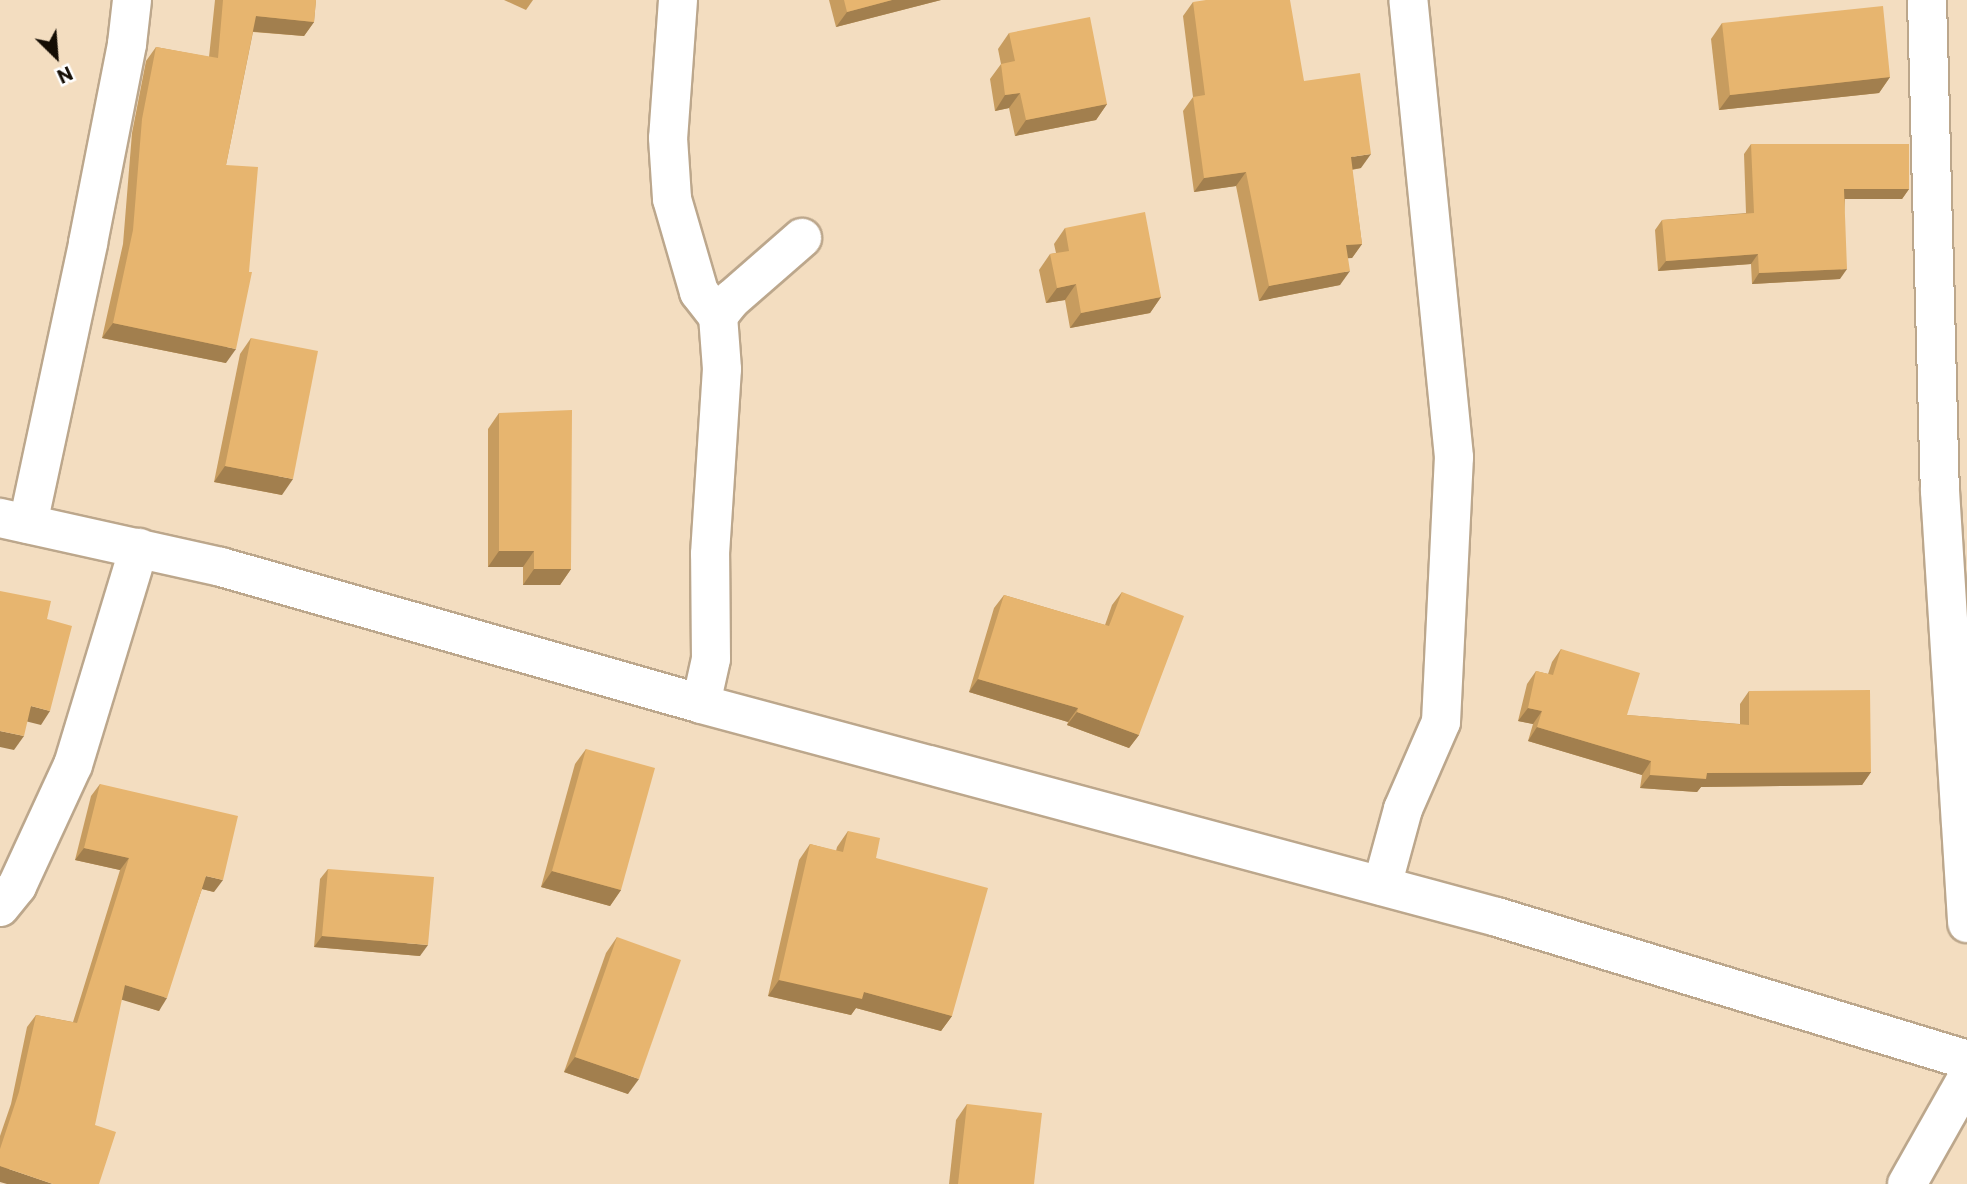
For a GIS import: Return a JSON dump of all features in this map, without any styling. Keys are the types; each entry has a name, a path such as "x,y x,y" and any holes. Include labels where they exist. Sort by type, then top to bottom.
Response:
{"street":[{"path":"132,0 127,44 88,243 14,521 221,567 701,704 1497,917 1967,1060"},
{"path":"678,0 668,138 672,199 699,292 718,316 722,369 710,554 711,659 701,704"},
{"path":"1381,886 1403,809 1441,722 1454,457 1408,0"},
{"path":"1927,0 1940,492 1967,923"},
{"path":"718,316 732,299 802,238"},
{"path":"0,916 0,907 17,887 72,765 139,548"},
{"path":"1907,1184 1967,1078"}],"building":[{"path":"223,0 316,0 314,22 256,16 226,165 258,167 249,272 252,272 236,349 113,323 133,230 142,119 156,47 218,58"},
{"path":"844,0 892,0 847,12"},
{"path":"1290,0 1304,81 1360,73 1371,154 1351,157 1362,244 1346,245 1350,271 1269,286 1246,172 1204,178 1193,97 1205,95 1193,2"},
{"path":"1883,6 1890,77 1730,95 1722,23"},
{"path":"1090,17 1107,104 1026,120 1020,93 1005,95 1001,64 1015,61 1009,33"},
{"path":"1751,144 1909,144 1909,189 1844,189 1847,269 1759,273 1758,254 1666,261 1662,220 1754,213"},
{"path":"1145,212 1161,297 1081,313 1076,284 1057,288 1050,254 1069,251 1065,228"},
{"path":"251,338 318,351 293,479 225,466"},
{"path":"572,410 571,569 534,569 534,551 499,551 499,413"},
{"path":"0,591 51,601 47,619 72,626 50,711 31,706 24,736 0,731"},
{"path":"1122,592 1184,616 1139,735 1077,712 1078,708 978,679 1004,595 1109,626"},
{"path":"1561,649 1640,673 1627,715 1749,725 1749,691 1870,690 1871,772 1707,773 1706,779 1650,775 1651,761 1537,727 1542,711 1528,708 1536,671 1553,675"},
{"path":"586,749 655,768 621,890 552,871"},
{"path":"100,784 238,816 223,880 206,876 167,998 125,985 95,1125 116,1132 99,1184 53,1184 0,1166 0,1149 19,1092 36,1015 77,1023 129,858 84,848"},
{"path":"848,831 880,838 876,858 988,888 952,1016 864,992 862,999 779,980 810,844 843,852"},
{"path":"328,869 434,877 428,945 322,936"},
{"path":"617,937 681,960 639,1079 575,1057"},
{"path":"967,1104 1042,1113 1034,1184 958,1184"}]}
